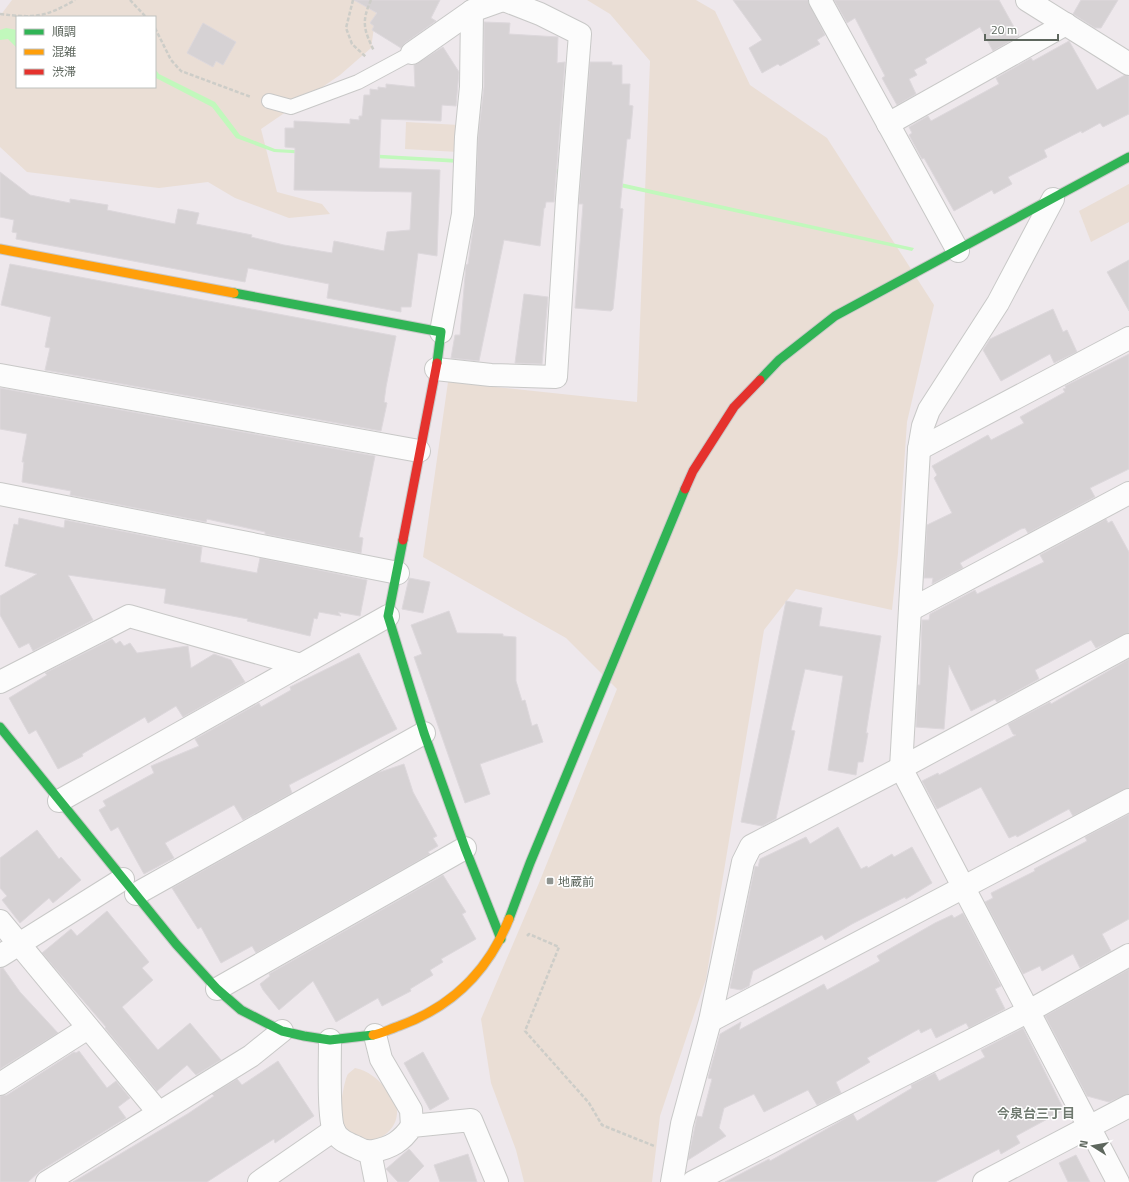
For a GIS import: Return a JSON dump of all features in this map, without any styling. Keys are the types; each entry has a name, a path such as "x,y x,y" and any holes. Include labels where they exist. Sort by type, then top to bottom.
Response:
{"street":[{"path":"412,53 472,11 504,0 540,14 580,34 556,377 491,375 436,369"},
{"path":"820,0 958,251"},
{"path":"1027,0 1129,64"},
{"path":"472,11 471,87 466,137 463,214 398,573 388,616 424,733 465,848 501,939"},
{"path":"888,124 1066,24"},
{"path":"0,726 59,801 176,944 217,989 241,1010 282,1031 330,1040 375,1035 414,1021 445,1002 471,982 481,970 501,939 530,863 693,471 734,407 779,360 835,316 958,251 1129,157"},
{"path":"1053,199 998,303 929,410 923,426 919,449 901,768 1118,1182"},
{"path":"0,249 441,332"},
{"path":"919,449 1129,338"},
{"path":"0,375 419,451"},
{"path":"910,610 1129,493"},
{"path":"0,494 398,573"},
{"path":"0,682 129,616 301,665"},
{"path":"59,801 388,616"},
{"path":"672,1182 682,1124 710,1021 743,862 751,846 901,768 1129,645"},
{"path":"0,956 19,944 424,733"},
{"path":"710,1021 1129,800"},
{"path":"217,989 465,848"},
{"path":"0,921 159,1112"},
{"path":"693,1182 1029,1011 1129,955"},
{"path":"0,1084 88,1028"},
{"path":"47,1182 251,1056 282,1031"},
{"path":"330,1040 331,1110 334,1130 341,1140 361,1150 370,1152 389,1148 404,1138 412,1126 411,1110 382,1059 375,1035"},
{"path":"984,1182 1090,1128 1129,1106"},
{"path":"412,1126 471,1120 497,1182"},
{"path":"259,1182 334,1130"},
{"path":"370,1152 376,1182"}],"lane":[{"path":"269,102 291,107 358,82 372,69 385,69 412,53"}],"path":[{"path":"0,14 25,16 44,15 75,0"},
{"path":"130,0 145,16"},
{"path":"353,0 346,28 352,44 358,48 372,69"},
{"path":"371,0 365,16 364,26 375,53 372,69"},
{"path":"156,30 171,60 181,71 226,86 255,99 269,102"},
{"path":"523,939 529,934 559,947 525,1030 589,1103 602,1125 676,1156"}],"shaded area":[{"path":"12,0 378,0 371,48 340,75 261,129 277,192 322,204 330,214 289,218 235,198 208,182 159,188 27,172 0,147 0,16"},
{"path":"587,0 696,0 715,11 750,85 827,138 934,305 907,422 898,553 892,610 796,589 764,630 706,979 660,1116 652,1182 524,1182 516,1150 491,1083 481,1019 539,883 617,689 566,638 423,557 448,382 637,402 650,61 610,14"},
{"path":"6,28 16,30 16,47 8,39 0,40 0,30"},
{"path":"156,70 159,74 215,102 240,135 275,149 530,163 914,248 912,251 529,167 274,152 236,138 212,107 156,78"},
{"path":"406,122 459,125 458,152 405,149"},
{"path":"1129,184 1129,222 1091,242 1079,211"},
{"path":"355,1068 372,1075 379,1081 386,1088 396,1104 396,1119 390,1130 379,1138 366,1141 354,1138 345,1127 341,1107 342,1095 347,1076"}],"building":[{"path":"354,0 440,0 431,18 436,21 405,43 401,48 372,30 374,26 370,23 377,13"},
{"path":"733,0 808,0 825,35 817,40 820,44 780,66 778,64 762,73 749,48 762,40"},
{"path":"834,0 999,0 1019,36 993,51 980,27 925,59 927,63 914,70 917,75 909,79 916,94 897,105 882,78 885,76 855,18 847,23"},
{"path":"1081,0 1118,0 1101,28 1095,28 1073,14"},
{"path":"484,22 510,23 509,34 558,37 557,63 565,62 554,202 546,202 544,208 540,246 504,240 479,361 451,358 455,335 460,335 466,265 468,264 475,215 478,138 484,87"},
{"path":"203,23 236,42 223,65 216,61 213,67 187,53"},
{"path":"1069,41 1097,90 1125,75 1129,76 1129,114 1103,127 1100,123 1082,133 1081,131 1044,150 1047,157 1008,177 1012,184 994,194 992,190 954,211 909,135 912,133 909,127 928,116 931,121 999,84 996,78 1031,58 1033,61"},
{"path":"443,47 459,72 456,106 442,105 441,121 381,119 379,168 440,170 437,256 418,253 411,307 401,307 401,312 327,298 329,284 248,268 245,282 16,239 17,233 12,232 14,220 0,217 0,172 30,195 70,203 70,199 108,205 107,210 175,224 178,209 199,213 196,224 252,235 251,237 284,245 332,253 334,241 384,251 387,232 410,230 412,192 294,190 295,148 285,147 285,128 294,128 294,121 350,124 350,119 359,120 359,116 362,116 364,95 370,95 370,89 378,90 378,87 386,88 386,84 415,87 414,65"},
{"path":"590,62 612,62 612,65 622,65 622,84 630,84 629,105 633,106 630,139 627,139 620,208 623,209 613,309 611,311 575,308 583,204 579,204 579,200"},
{"path":"1129,260 1129,311 1107,272"},
{"path":"10,264 396,336 386,387 384,402 387,403 381,431 45,370 50,348 45,347 51,317 1,305"},
{"path":"524,294 548,297 542,364 515,363"},
{"path":"1053,309 1063,332 1067,330 1077,352 1054,363 1050,354 1001,381 983,350 990,339"},
{"path":"1129,354 1129,469 1090,488 1095,497 1028,533 1025,528 1021,529 960,563 963,568 932,584 933,578 924,578 927,525 952,513 934,478 937,475 932,466 988,435 991,440 1024,423 1020,417 1065,392 1063,389 1066,388 1065,386"},
{"path":"0,388 375,456 359,537 363,538 361,553 265,534 265,532 207,519 206,522 70,495 71,491 22,482 24,462 22,462 27,434 0,429"},
{"path":"19,518 64,528 65,520 202,547 200,562 257,573 260,558 367,580 360,616 338,612 341,616 319,612 317,619 314,618 310,636 247,621 248,619 164,603 166,589 68,575 93,620 33,651 29,643 19,648 0,615 0,596 37,574 5,566 14,524 18,525"},
{"path":"1106,519 1108,523 1112,521 1129,552 1129,633 1096,648 1091,640 1035,670 1039,679 997,702 995,699 971,711 949,665 944,729 916,727 918,685 920,685 922,620 929,620 930,614 975,590 977,594 1044,562 1040,555"},
{"path":"409,578 430,582 423,613 402,609"},
{"path":"786,601 822,608 819,626 881,636 863,762 858,762 856,775 828,770 843,676 805,669 791,730 795,731 776,819 762,826 741,822"},
{"path":"449,611 457,633 503,634 503,636 516,637 516,681 522,701 525,700 532,726 537,724 543,742 480,764 490,794 465,803 414,657 422,654 411,625"},
{"path":"112,639 116,644 120,641 124,646 130,643 137,653 188,646 191,668 214,654 231,660 245,682 183,717 176,706 148,723 145,717 82,754 83,756 58,769 36,730 29,734 9,698 47,675 45,673"},
{"path":"359,653 397,729 289,785 292,793 243,820 234,805 165,843 174,858 144,874 118,827 111,831 99,810 106,806 103,801 154,773 151,766 199,746 195,739 259,703 261,707 291,690 290,687"},
{"path":"1129,659 1129,788 1073,816 1069,809 1017,837 1016,835 1009,838 981,787 937,809 922,781 938,773 939,775 1016,735 1013,734 1008,724 1050,702 1051,704"},
{"path":"404,764 413,792 437,836 433,838 438,846 428,852 430,854 256,953 252,946 221,963 201,927 198,929 172,888 377,773"},
{"path":"1129,814 1129,919 1102,934 1111,951 1080,968 1073,954 1042,971 1040,966 1023,974 985,902 993,898 991,893 1035,871 1034,869 1087,841 1085,837"},
{"path":"838,827 861,869 867,866 868,868 892,854 894,857 912,847 932,883 906,899 905,897 852,924 825,940 822,935 753,971 749,986 741,990 730,988 755,866 758,867 760,859 806,837 810,844"},
{"path":"37,830 59,859 61,857 81,880 53,903 49,898 20,923 2,900 7,896 0,888 0,858"},
{"path":"443,875 466,912 462,914 476,939 441,959 443,962 430,970 433,975 410,989 411,991 382,1006 378,998 336,1022 313,981 279,1010 263,990 260,984 270,976 269,974"},
{"path":"107,911 149,962 142,968 153,980 122,1007 158,1050 190,1023 221,1060 196,1075 187,1065 157,1091 105,1028 106,1027 42,953 71,929 77,936"},
{"path":"963,913 1001,986 995,989 1005,1009 969,1028 966,1023 936,1038 931,1028 921,1033 919,1029 867,1058 870,1062 836,1082 841,1093 817,1105 808,1090 764,1112 754,1094 724,1108 719,1128 726,1136 688,1160 697,1116 702,1117 712,1079 708,1078 720,1034 741,1022 739,1030 824,984 827,990 880,961 877,956 935,923 952,915 954,918"},
{"path":"0,968 3,968 20,992 58,1033 0,1069"},
{"path":"1129,969 1129,1094 1109,1102 1087,1096 1045,1016"},
{"path":"1023,1028 1064,1110 1016,1136 1020,1143 1001,1154 999,1149 935,1182 725,1182 769,1159 770,1161 853,1114 857,1121 912,1088 911,1085 935,1073 939,1081 985,1057 981,1050"},
{"path":"79,1051 107,1088 116,1081 130,1098 118,1107 126,1118 40,1171 28,1182 0,1182 0,1096 7,1095 74,1052 76,1053"},
{"path":"423,1052 449,1099 430,1110 404,1063"},
{"path":"278,1061 314,1116 275,1143 274,1139 207,1182 73,1182 189,1113 214,1096 212,1094 237,1079 242,1085"},
{"path":"409,1149 424,1166 408,1182 398,1182 386,1169"},
{"path":"468,1154 477,1182 440,1182 434,1165"},
{"path":"1076,1155 1090,1182 1068,1182 1059,1163"}],"traffic: fast":[{"path":"760,380 779,360 835,316 1129,157"},
{"path":"234,293 441,332 437,363"},
{"path":"509,919 530,863 685,489"},
{"path":"403,540 388,616 424,733 465,848 501,939"},
{"path":"0,727 176,944 217,989 241,1010 282,1031 304,1036 330,1040 373,1035"}],"traffic: slow":[{"path":"0,249 234,293"},
{"path":"373,1035 382,1033 418,1018 436,1009 452,998 479,971 500,938 509,919"}],"traffic: jam":[{"path":"403,540 437,363"},
{"path":"685,489 693,471 734,407 760,380"}],"place":[{"name":"地蔵前","path":"550,881"}],"district":[{"name":"今泉台三丁目","path":"1036,1113"}]}
